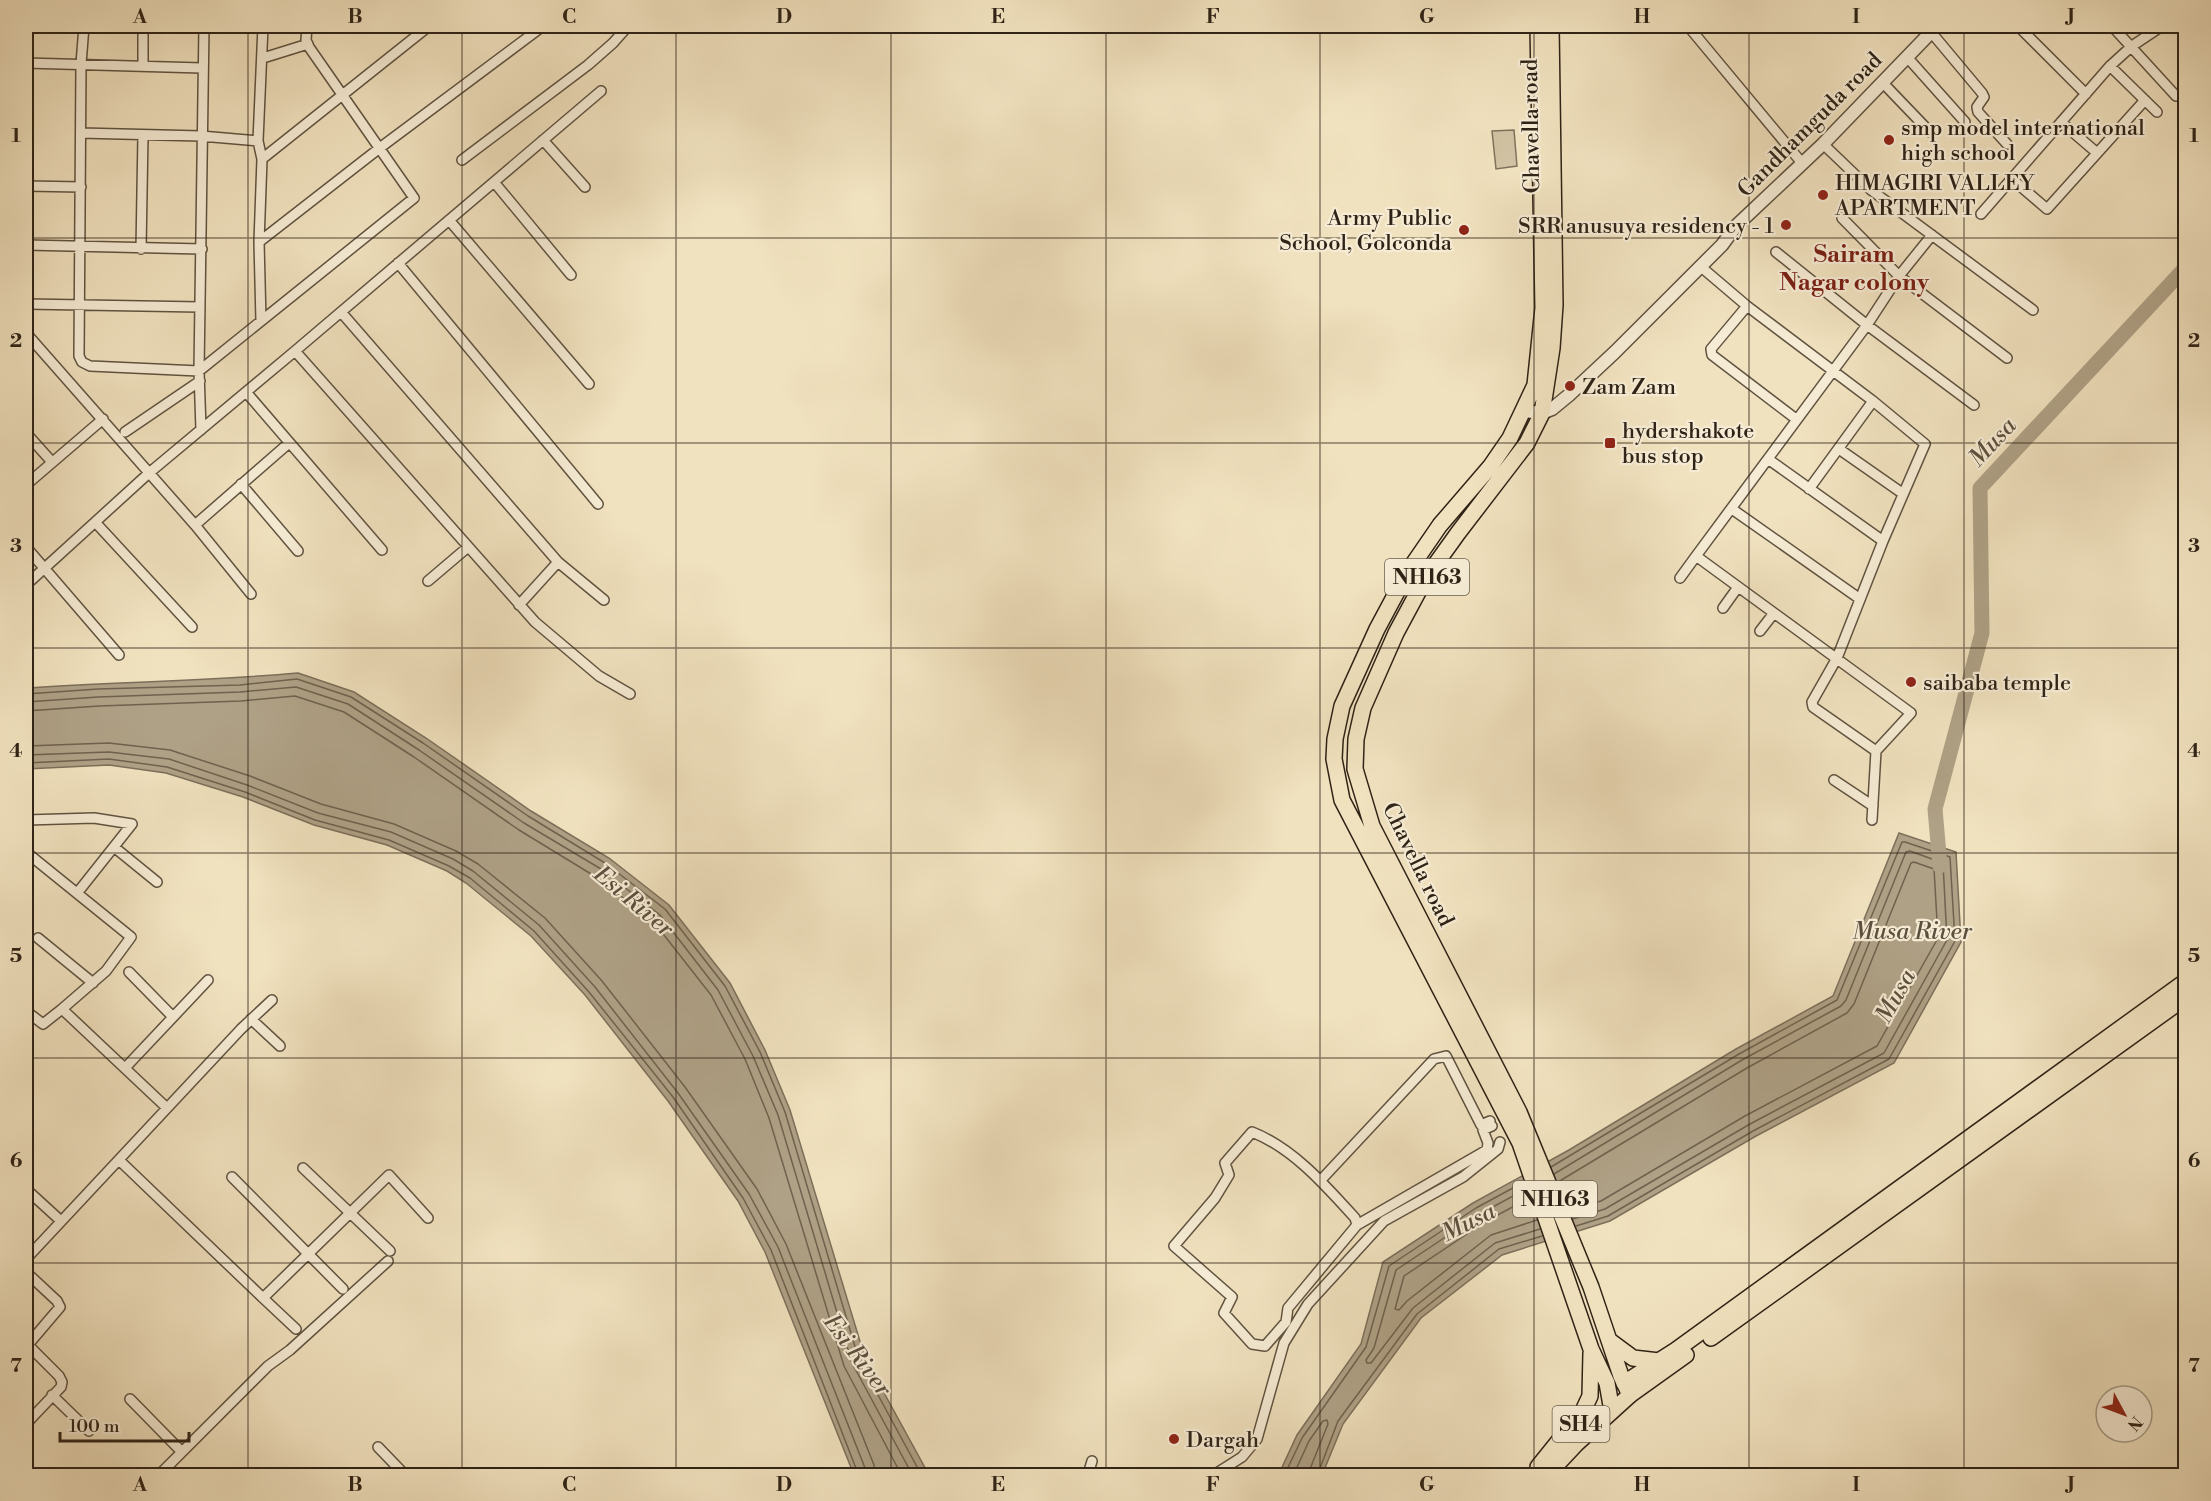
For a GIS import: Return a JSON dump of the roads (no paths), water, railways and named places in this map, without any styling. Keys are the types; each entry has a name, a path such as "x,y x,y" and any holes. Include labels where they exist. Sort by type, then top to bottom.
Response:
{"main road":[{"name":"Chavella road","path":"1513,1115 1342,800 1334,759 1335,739 1342,706 1377,629 1407,573 1440,525 1510,438 1535,385 1543,308 1538,26"},
{"name":"Chavella road","path":"1551,26 1554,305 1552,348 1542,413 1527,443 1425,579 1396,633 1363,708 1355,755 1359,788 1372,826 1513,1115 1591,1287 1625,1385"},
{"path":"1610,1341 1633,1358 1659,1361 2186,981"},
{"path":"1625,1385 2186,997"},
{"name":"NH163","path":"1513,1115 1520,1143 1609,1397"},
{"name":"NH163","path":"1538,1473 1583,1411 1590,1396 1591,1349"},
{"name":"SH4","path":"1625,1385 1659,1361"},
{"name":"NH163","path":"1538,1473 1609,1397 1625,1385"}],"street":[{"path":"84,26 81,64 79,356 82,362 90,366 199,376"},
{"path":"143,26 143,66"},
{"path":"201,430 199,376 204,26"},
{"path":"261,321 259,242 262,159 258,141 263,26"},
{"path":"125,432 199,376 261,321 414,198 308,44 307,26"},
{"path":"262,159 429,26"},
{"path":"259,242 543,26"},
{"path":"462,160 588,65 628,26"},
{"path":"1688,26 1802,163"},
{"path":"2018,26 2086,94"},
{"path":"2112,26 2176,96"},
{"path":"1981,214 2110,66 2132,46 2162,26"},
{"path":"2179,26 2186,34"},
{"path":"1934,29 1982,93 1984,97 1977,107 1978,112 2007,144"},
{"name":"Gandhamguda road","path":"1542,413 1552,409 1569,395 1722,244 1736,226 1823,144 1934,29"},
{"path":"263,58 308,44"},
{"path":"1907,57 1965,122"},
{"path":"26,63 202,68"},
{"path":"2110,66 2157,112"},
{"path":"1883,83 1930,132"},
{"path":"26,585 149,473 601,91"},
{"path":"2012,179 2047,209 2145,100"},
{"path":"2061,122 2096,152"},
{"path":"81,133 201,136 258,141"},
{"path":"141,249 143,135"},
{"path":"543,140 585,187"},
{"path":"1823,144 1871,190 2033,310"},
{"path":"494,182 571,275"},
{"path":"26,186 81,187"},
{"path":"1842,218 1899,276 2007,358"},
{"path":"449,220 589,384"},
{"path":"1680,578 1867,325 1899,276 1932,235"},
{"path":"26,245 202,249"},
{"path":"1776,252 1867,325 1974,405"},
{"path":"398,263 598,504"},
{"path":"1700,266 1747,306 1873,401 1925,444 1882,541 1837,658 1813,699 1813,707 1876,751"},
{"path":"26,304 200,307"},
{"path":"1747,306 1711,349 1712,355 1796,419"},
{"path":"341,312 558,562 604,600"},
{"path":"26,333 195,525 251,594"},
{"path":"295,351 535,622 591,669 630,694"},
{"path":"246,392 382,550"},
{"path":"1809,489 1873,401"},
{"path":"1524,411 1542,413"},
{"path":"26,484 102,418"},
{"path":"26,433 52,462"},
{"path":"195,525 290,443"},
{"path":"1839,449 1902,493"},
{"path":"1768,459 1882,541"},
{"path":"241,484 298,551"},
{"path":"1732,509 1860,599"},
{"path":"95,522 192,627"},
{"path":"26,547 119,655"},
{"path":"428,581 468,547"},
{"path":"1696,556 1911,713 1876,751 1872,820"},
{"path":"519,605 558,562"},
{"path":"1723,608 1738,587"},
{"path":"1760,631 1774,613"},
{"path":"1834,780 1873,806"},
{"path":"26,820 94,818 132,825 78,892"},
{"path":"114,847 157,882"},
{"path":"26,852 131,937 106,971 43,1024 26,1011"},
{"path":"39,938 93,983"},
{"path":"129,972 172,1016"},
{"path":"124,1068 208,980"},
{"path":"26,1259 251,1019 272,1000"},
{"path":"62,1009 167,1108"},
{"path":"251,1019 280,1046"},
{"path":"1321,1180 1434,1059 1446,1056 1486,1126 1487,1150 1357,1225 1288,1308 1286,1322 1265,1346 1252,1344 1224,1313 1232,1297 1174,1246 1215,1198 1229,1175 1225,1163 1252,1132 1269,1139 1321,1180 1355,1218 1357,1225"},
{"path":"1212,1476 1242,1457 1257,1438 1284,1343 1308,1304 1383,1221 1463,1177 1498,1149 1499,1140 1488,1143"},
{"path":"119,1160 296,1329"},
{"path":"158,1476 268,1366 290,1350 389,1256 349,1212 303,1168"},
{"path":"263,1298 389,1175 428,1218"},
{"path":"232,1177 343,1289"},
{"path":"26,1190 61,1221"},
{"path":"26,1272 57,1301 60,1307 26,1346 59,1376 62,1382 61,1387 26,1424"},
{"path":"52,1395 89,1431"},
{"path":"130,1399 181,1451"},
{"path":"378,1447 406,1476"},
{"path":"1090,1476 1092,1461"}],"water":[{"name":"Esi River","path":"298,673 354,692 426,738 531,811 609,858 669,905 730,983 765,1050 790,1110 865,1358 929,1475 854,1475 765,1252 738,1201 668,1101 585,995 531,936 466,883 447,871 387,845 314,825 243,797 166,773 109,765 26,769 26,688"},
{"name":"Musa River","path":"1899,833 1956,852 1961,942 1894,1063 1756,1136 1610,1221 1502,1255 1421,1318 1343,1424 1322,1475 1278,1476 1297,1435 1361,1344 1383,1262 1473,1203 1569,1150 1736,1049 1833,996"}],"waterway":[{"name":"Musa","path":"1940,866 1935,809 1982,633 1980,488 2186,267"}],"place":[{"name":"smp model international high school","path":"1889,140"},
{"name":"HIMAGIRI VALLEY APARTMENT","path":"1823,195"},
{"name":"SRR anusuya residency - 1","path":"1786,225"},
{"name":"Army Public School, Golconda","path":"1464,230"},
{"name":"Zam Zam","path":"1570,386"},
{"name":"hydershakote bus stop","path":"1610,443"},
{"name":"saibaba temple","path":"1911,682"},
{"name":"Dargah","path":"1174,1439"}],"district":[{"name":"Sairam Nagar colony","path":"1854,268"}]}
